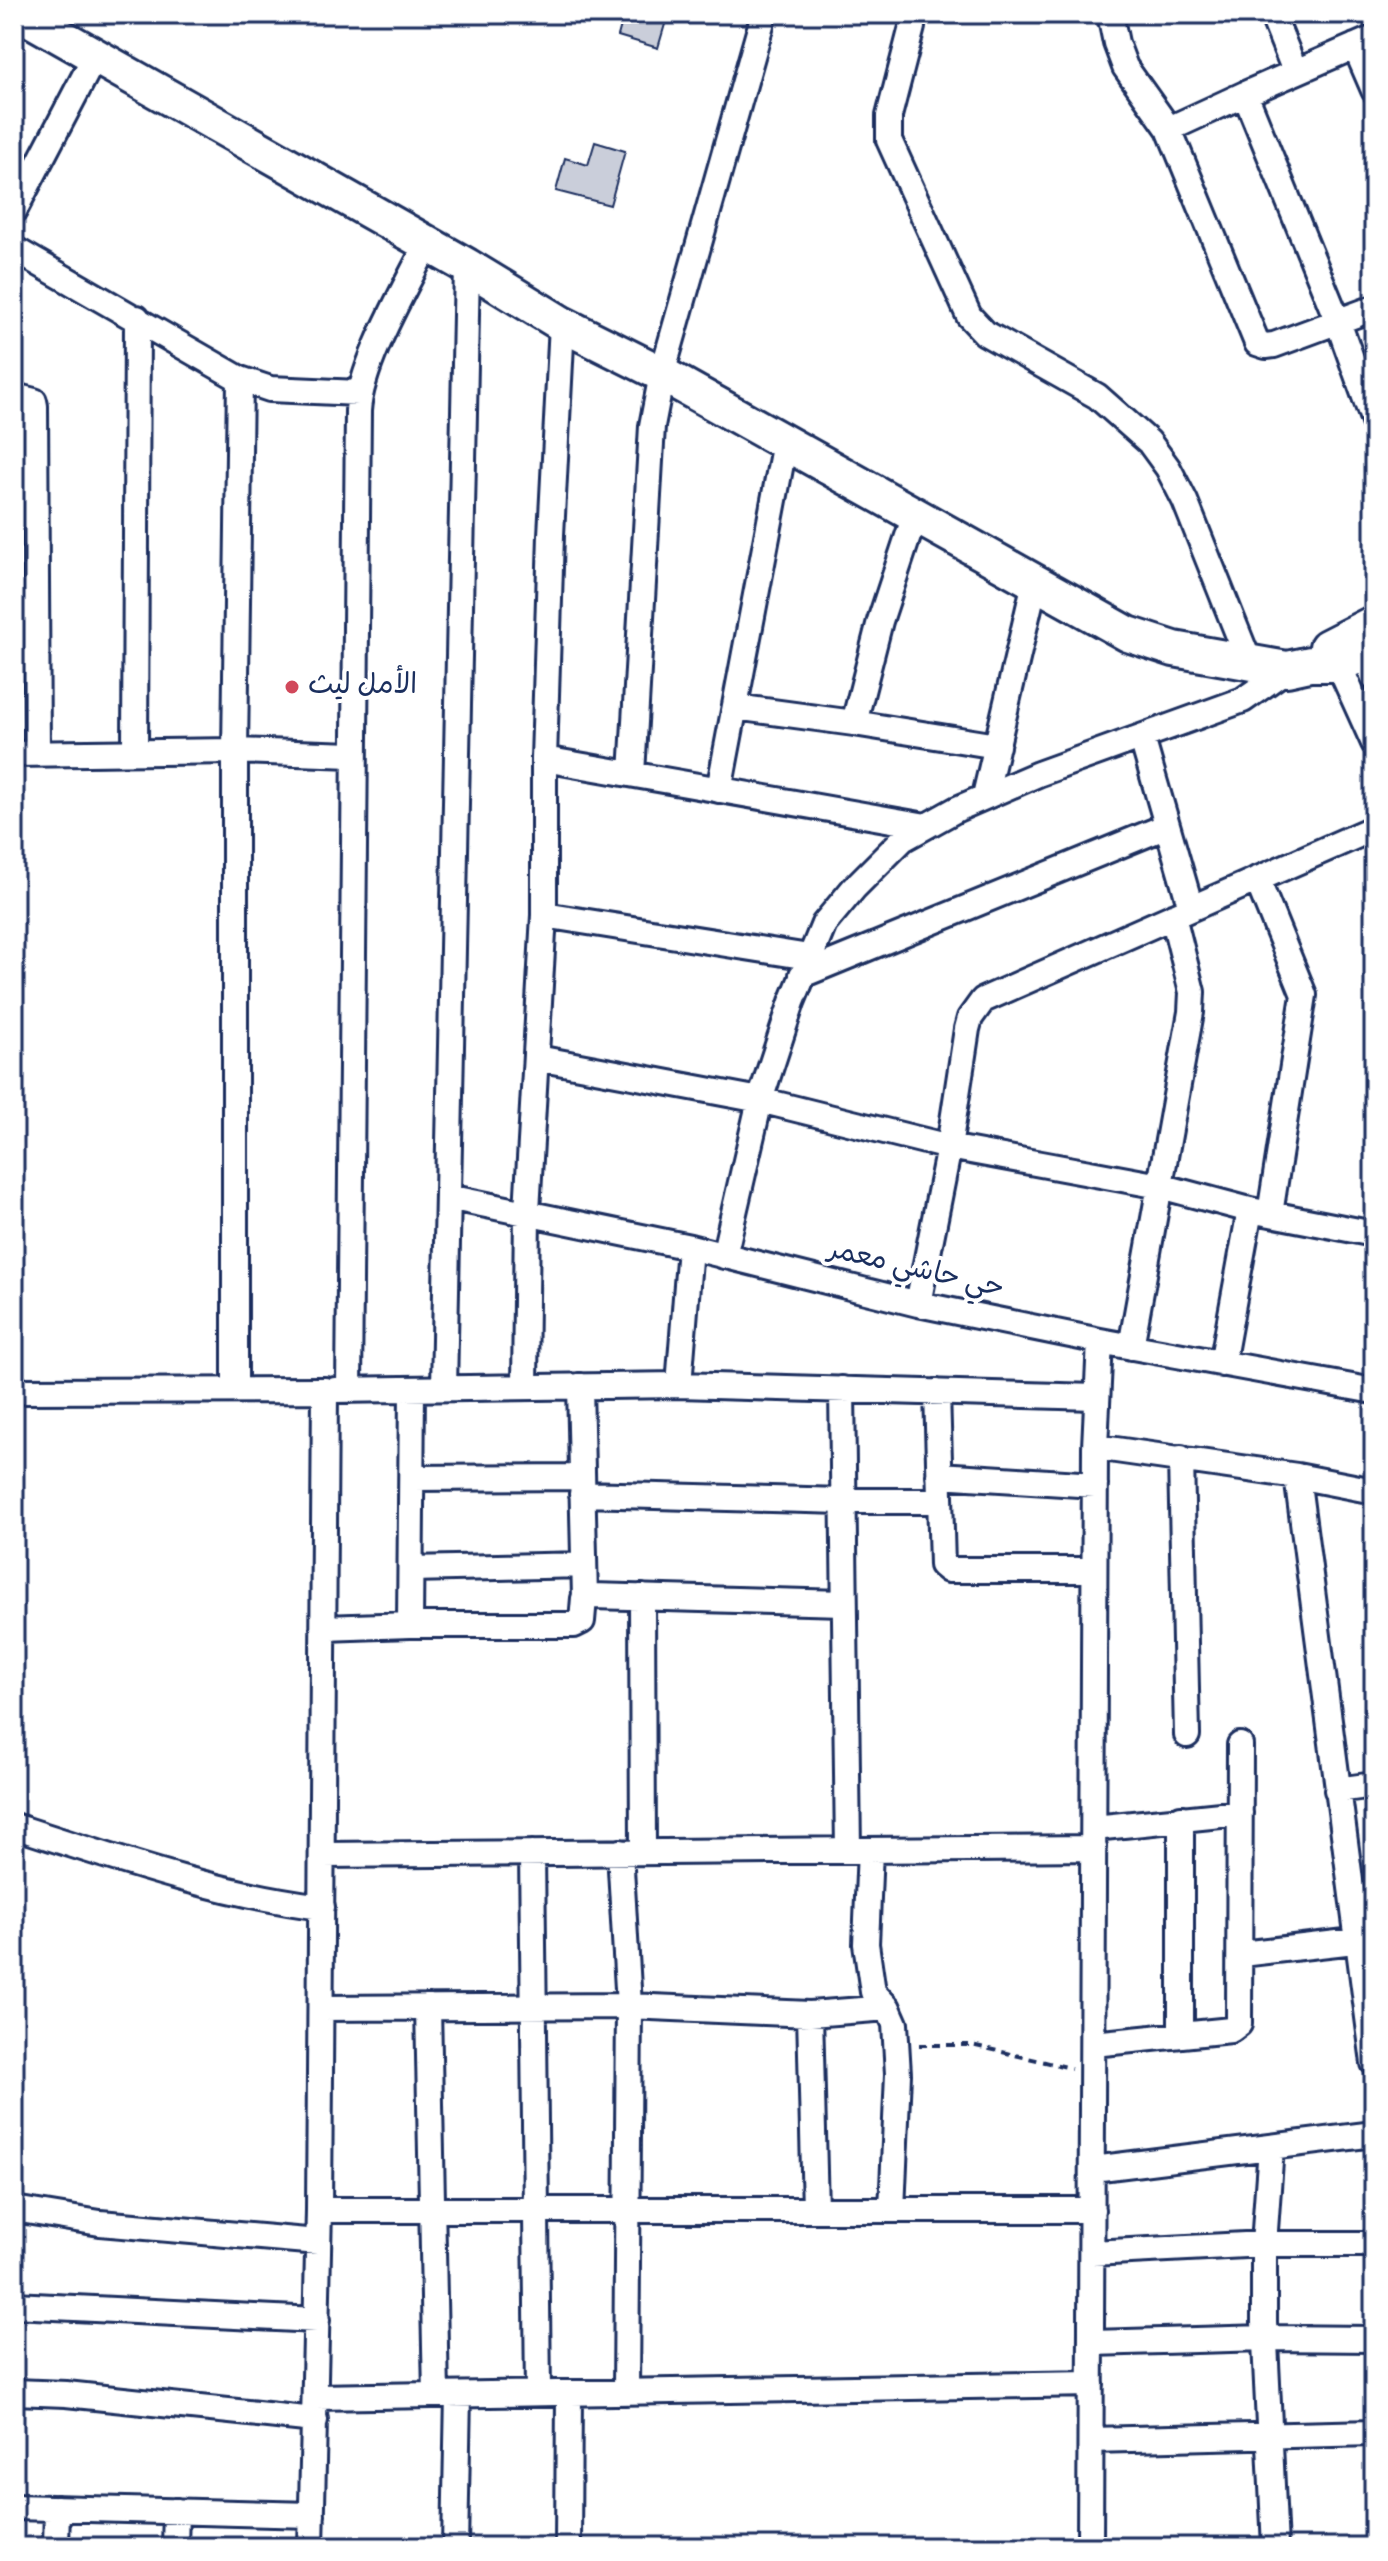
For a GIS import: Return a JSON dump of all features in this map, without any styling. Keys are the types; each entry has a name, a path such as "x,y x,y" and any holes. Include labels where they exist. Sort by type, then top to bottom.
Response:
{"street":[{"path":"21,14 467,266 562,324 662,374 1128,634 1174,649 1250,664 1345,653"},
{"path":"632,774 652,426 662,374 764,14"},
{"path":"1110,14 1125,67 1169,129 1257,343 1270,346 1374,308"},
{"path":"1272,14 1295,71"},
{"path":"912,27 889,116 889,140 969,316 985,333 1097,396 1149,442 1168,468 1185,501 1250,664"},
{"path":"1169,129 1365,42 1374,90"},
{"path":"14,211 95,56"},
{"path":"1245,94 1338,322 1374,421"},
{"path":"311,2547 319,2210 324,1628 337,1390 359,393 367,369 427,244"},
{"path":"14,249 240,379 270,389 359,393"},
{"path":"444,1388 467,266"},
{"path":"135,752 137,318"},
{"path":"525,1387 527,1211 544,915 544,759 562,324"},
{"path":"235,1390 235,751 240,379"},
{"path":"14,396 30,398 35,406 26,754 235,751 353,755"},
{"path":"719,790 785,442"},
{"path":"854,723 880,621 915,515"},
{"path":"985,796 1035,582"},
{"path":"724,1256 760,1100 805,966 824,924 854,888 903,839 985,796 1243,700 1345,653"},
{"path":"1345,653 1374,743"},
{"path":"735,707 997,746"},
{"path":"1131,1347 1191,1012 1192,992 1167,826 1142,738"},
{"path":"544,759 926,826"},
{"path":"544,915 805,966 1167,826"},
{"path":"918,1304 949,1147 967,1029 970,1018 983,1000 1374,828"},
{"path":"1222,1364 1260,1212 1304,995 1257,879"},
{"path":"537,1058 760,1100 949,1147 1160,1186 1260,1212 1374,1234"},
{"name":"حي حاشي معمر","path":"448,1197 690,1247 918,1304 1374,1391"},
{"path":"679,1385 690,1247"},
{"path":"1090,2547 1095,1447 1100,1341"},
{"path":"14,1391 679,1385 1096,1397"},
{"path":"324,1628 574,1625 582,1621 585,1598 580,1386"},
{"path":"410,1625 412,1389"},
{"path":"842,1389 844,1603 866,1944 873,1992 888,2008 895,2024 898,2074 892,2210"},
{"path":"937,1392 940,1560 948,1570 1094,1570"},
{"path":"1095,1447 1297,1476 1374,1491"},
{"path":"1181,1458 1187,1735"},
{"path":"939,1475 1095,1485"},
{"path":"1297,1476 1337,1790 1366,1940 1374,2063"},
{"path":"412,1478 843,1501 940,1501"},
{"path":"411,1569 584,1565"},
{"path":"626,2392 631,1852 642,1597"},
{"path":"585,1598 844,1603"},
{"path":"1093,2044 1231,2030 1239,2024 1240,1745"},
{"path":"1337,1790 1374,1785"},
{"path":"322,1855 859,1850 1094,1838 1181,1818 1240,1813"},
{"path":"1181,1818 1181,2035"},
{"path":"14,1826 119,1860 280,1902 322,1907"},
{"path":"532,1853 538,2393"},
{"path":"1241,1954 1366,1940"},
{"path":"321,2008 629,2006 810,2014 888,2008"},
{"path":"428,2007 430,2210 447,2395 455,2547"},
{"path":"810,2014 815,2210"},
{"path":"1093,2169 1374,2134"},
{"path":"1271,2147 1264,2244 1265,2338 1275,2547"},
{"path":"14,2209 100,2223 318,2242"},
{"path":"319,2210 1092,2210"},
{"path":"1092,2253 1264,2244 1374,2244"},
{"path":"14,2305 317,2320"},
{"path":"1092,2343 1265,2338 1374,2339"},
{"path":"14,2392 316,2409 447,2395 1091,2384"},
{"path":"568,2547 569,2393"},
{"path":"1091,2440 1374,2433"},
{"path":"14,2507 312,2515"},
{"path":"56,2547 57,2508"},
{"path":"175,2547 176,2511"}],"path":[{"path":"896,2045 972,2045 1093,2073"}],"building":[{"path":"582,14 668,14 658,48 618,36 621,25"},
{"path":"595,142 625,151 610,205 556,191 565,158 588,165"}],"place":[{"name":"الأمل ليث","path":"292,687"}]}
